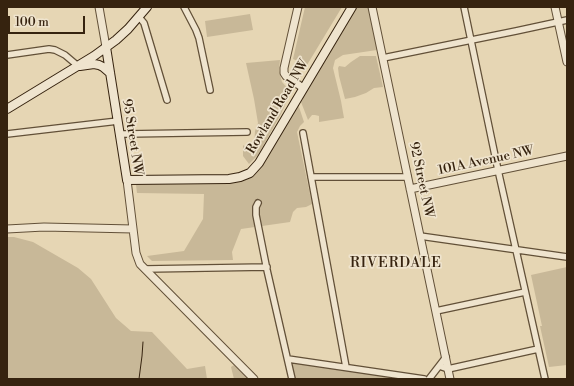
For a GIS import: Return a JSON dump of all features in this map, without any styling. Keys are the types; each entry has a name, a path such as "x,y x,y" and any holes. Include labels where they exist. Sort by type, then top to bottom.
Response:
{"main road":[{"path":"7,109 94,56 116,40 128,29 147,7"},
{"name":"Rowland Road NW","path":"127,180 229,179 245,175 255,168 352,7"},
{"name":"95 Street NW","path":"106,47 127,180"},
{"path":"78,66 94,64 99,65 110,73"}],"street":[{"name":"95 Street NW","path":"99,7 106,47"},
{"path":"184,7 199,38 210,90"},
{"path":"298,7 284,73 303,88"},
{"name":"92 Street NW","path":"372,7 450,379"},
{"path":"464,7 498,170 545,379"},
{"path":"555,7 567,62"},
{"path":"139,17 144,23 167,100"},
{"path":"383,58 567,20"},
{"path":"7,55 49,49 65,55 78,66"},
{"path":"7,134 118,121"},
{"path":"120,134 247,132"},
{"path":"303,133 346,367"},
{"name":"101A Avenue NW","path":"410,189 567,156"},
{"path":"311,177 408,177"},
{"name":"95 Street NW","path":"127,180 133,229 140,264 254,379"},
{"path":"258,203 256,207 256,215 266,267 292,379"},
{"path":"7,229 44,227 133,229"},
{"path":"420,236 567,257"},
{"path":"145,269 266,267"},
{"path":"436,311 525,292"},
{"path":"439,366 448,369 538,349"},
{"path":"429,379 446,357"},
{"path":"288,359 424,379"}],"shaded area":[{"path":"305,7 342,7 307,65 293,59"},
{"path":"356,7 368,7 377,50 343,55 335,60 333,68 344,118 319,122 319,116 312,115 308,120 301,102 303,99 302,97"},
{"path":"250,14 253,30 207,37 205,21"},
{"path":"360,56 376,56 383,87 374,88 366,93 345,99 338,68 339,66 345,67"},
{"path":"280,60 279,70 282,82 291,92 281,114 258,155 249,164 243,156 243,145 250,151 254,147 255,131 258,123 246,63"},
{"path":"298,104 304,122 297,132 312,204 306,207 297,208 293,212 290,222 241,229 232,252 233,260 152,261 147,256 184,251 203,219 204,194 137,193 136,185 140,182 234,182 243,180 253,175 259,169"},
{"path":"7,237 14,237 33,242 78,268 91,279 116,318 131,331 152,332 187,369 205,366 207,379 7,379"},
{"path":"567,267 567,365 549,367 531,275"},
{"path":"294,362 401,379 295,379 292,365"},
{"path":"234,365 248,379 234,379 231,367"}],"tram line":[{"path":"139,379 143,342"}],"district":[{"name":"RIVERDALE","path":"396,264"}]}
